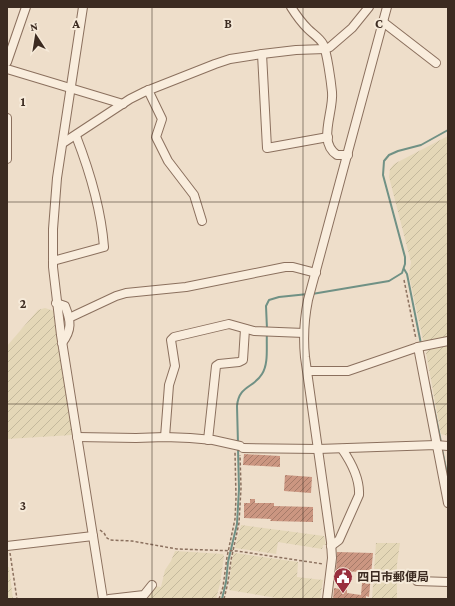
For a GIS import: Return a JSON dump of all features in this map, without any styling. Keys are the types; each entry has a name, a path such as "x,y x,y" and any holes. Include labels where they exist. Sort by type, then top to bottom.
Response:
{"street":[{"path":"7,62 26,7"},
{"path":"83,7 72,89 55,192 53,261 56,303 103,599"},
{"path":"291,7 302,23 323,42 326,49 332,92 327,129 330,149 337,155 348,155"},
{"path":"63,143 76,136 123,104 148,90 230,59 296,50 326,49 352,28 369,7"},
{"path":"327,599 331,565 331,546 308,371 304,333 306,309 388,7"},
{"path":"383,22 436,63"},
{"path":"262,54 268,148 328,137"},
{"path":"7,70 123,104"},
{"path":"148,90 162,119 156,137 168,161 194,195 202,221"},
{"path":"7,118 7,160"},
{"path":"53,261 104,247 102,223 92,180 76,136"},
{"path":"69,318 116,296 126,293 186,287 285,267 293,267 316,273"},
{"path":"56,303 65,306 69,318 69,332 62,343"},
{"path":"165,437 169,388 175,366 171,342 172,338 229,324 254,331 304,333"},
{"path":"208,440 216,366 219,364 239,362 243,360 245,329"},
{"path":"308,371 344,372 418,347 448,341"},
{"path":"418,347 448,503"},
{"path":"77,437 165,437 208,440 239,447 318,449 436,445 448,446"},
{"path":"331,546 339,540 359,495 359,488 355,473 342,448"},
{"path":"8,546 92,533"},
{"path":"417,581 448,582"},
{"path":"109,599 144,595 152,585"}],"path":[{"path":"404,280 418,347"},
{"path":"219,599 223,587 228,550 236,512 236,481 239,447"},
{"path":"224,599 240,523 241,488 239,447"},
{"path":"92,533 102,531 110,540 138,541 170,548 228,550 331,565"},
{"path":"8,546 17,599"}],"shaded area":[{"path":"448,136 448,337 425,341 423,340 409,275 411,262 389,177 390,169 394,164"},
{"path":"45,308 54,311 73,435 7,439 7,346 38,310"},
{"path":"448,346 448,436 441,434 426,353 429,349"},
{"path":"241,525 324,536 326,545 323,545 322,549 278,542 276,554 235,548"},
{"path":"376,543 400,543 397,564 397,599 372,599"},
{"path":"175,551 223,554 220,584 216,599 149,598 153,586 161,587 165,570"},
{"path":"235,553 298,562 297,577 323,580 320,599 282,599 229,590 231,564 233,554"},
{"path":"7,567 9,567 13,599 7,599"}],"building":[{"path":"244,454 280,456 280,467 243,465"},
{"path":"285,475 312,477 311,493 284,491"},
{"path":"250,499 255,499 255,503 274,503 274,506 313,507 313,522 270,521 271,519 244,518 244,503 250,503"},
{"path":"337,552 373,553 369,597 366,596 366,599 333,599 334,588 347,590 347,593 361,595 363,572 336,571"}],"waterway":[{"path":"312,294 389,281 402,273 405,264 405,257 383,175 384,161 389,155 421,145 448,130"},
{"path":"404,269 407,274 421,344"},
{"path":"267,329 266,306 269,300 279,297 308,294"},
{"path":"238,444 238,399 244,390 259,379 264,370 266,365 267,333"},
{"path":"429,384 441,442"},
{"path":"222,599 226,582 228,562 237,524 239,489 238,448"},
{"path":"442,449 448,479"}],"place":[{"name":"四日市郵便局","path":"343,594"}]}
